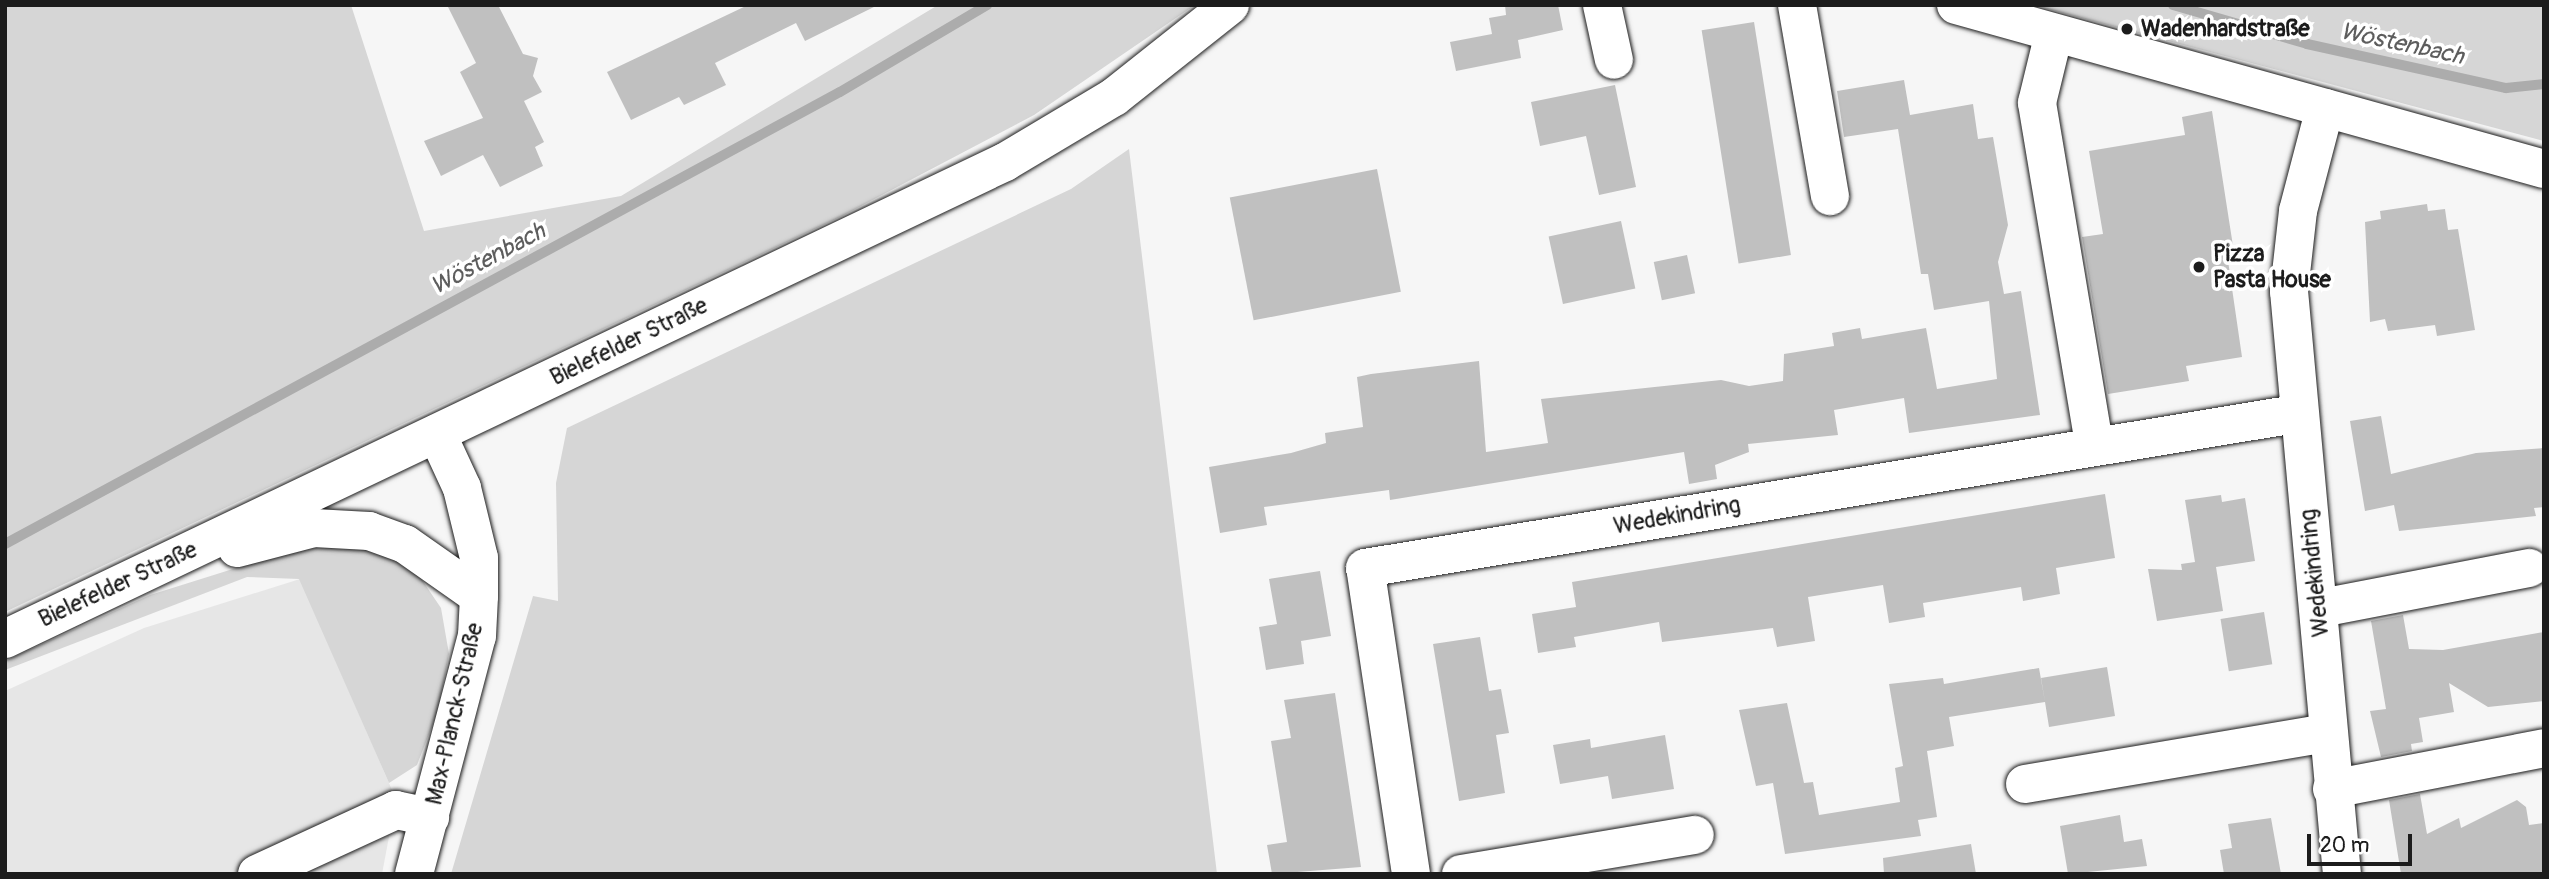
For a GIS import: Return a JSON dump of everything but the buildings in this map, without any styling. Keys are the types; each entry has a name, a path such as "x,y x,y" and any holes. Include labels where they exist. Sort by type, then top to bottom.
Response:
{"street":[{"name":"Bielefelder Straße","path":"5,639 1005,162 1114,97 1230,5"},
{"path":"1602,5 1614,60"},
{"path":"1797,5 1830,196"},
{"path":"1956,5 2544,169"},
{"path":"2054,33 2037,103 2094,445"},
{"name":"Wedekindring","path":"2325,108 2293,243 2295,414 2321,608 2327,733 2342,874"},
{"name":"Wedekindring","path":"1411,874 1364,568 2094,445 2295,414"},
{"name":"Max-Planck-Straße","path":"414,874 477,636 478,558 463,488 437,434"},
{"path":"147,571 314,528 369,531 405,544 479,596"},
{"path":"2321,608 2529,569"},
{"path":"2025,784 2327,733"},
{"path":"2332,789 2544,748"},
{"path":"257,874 396,810 430,817"},
{"path":"1461,874 1695,835"}],"shaded area":[{"path":"5,5 351,5 424,231 621,196 938,5 1195,5 1034,115 842,216 5,612"},
{"path":"2033,5 2544,5 2544,141"},
{"path":"1129,149 1217,874 451,874 533,596 558,601 556,483 567,428 1071,189"},
{"path":"368,542 418,574 441,608 449,654 438,711 417,765 389,783 299,579 247,577 5,670 5,661 150,595 306,546"},
{"path":"300,579 396,799 382,874 5,874 5,691 144,628"}],"waterway":[{"name":"Wöstenbach","path":"5,544 840,92 987,5"},
{"name":"Wöstenbach","path":"2173,5 2307,44 2506,88 2544,84"}],"place":[{"name":"Wadenhardstraße","path":"2127,29"},
{"name":"Pizza Pasta House","path":"2199,267"}]}
